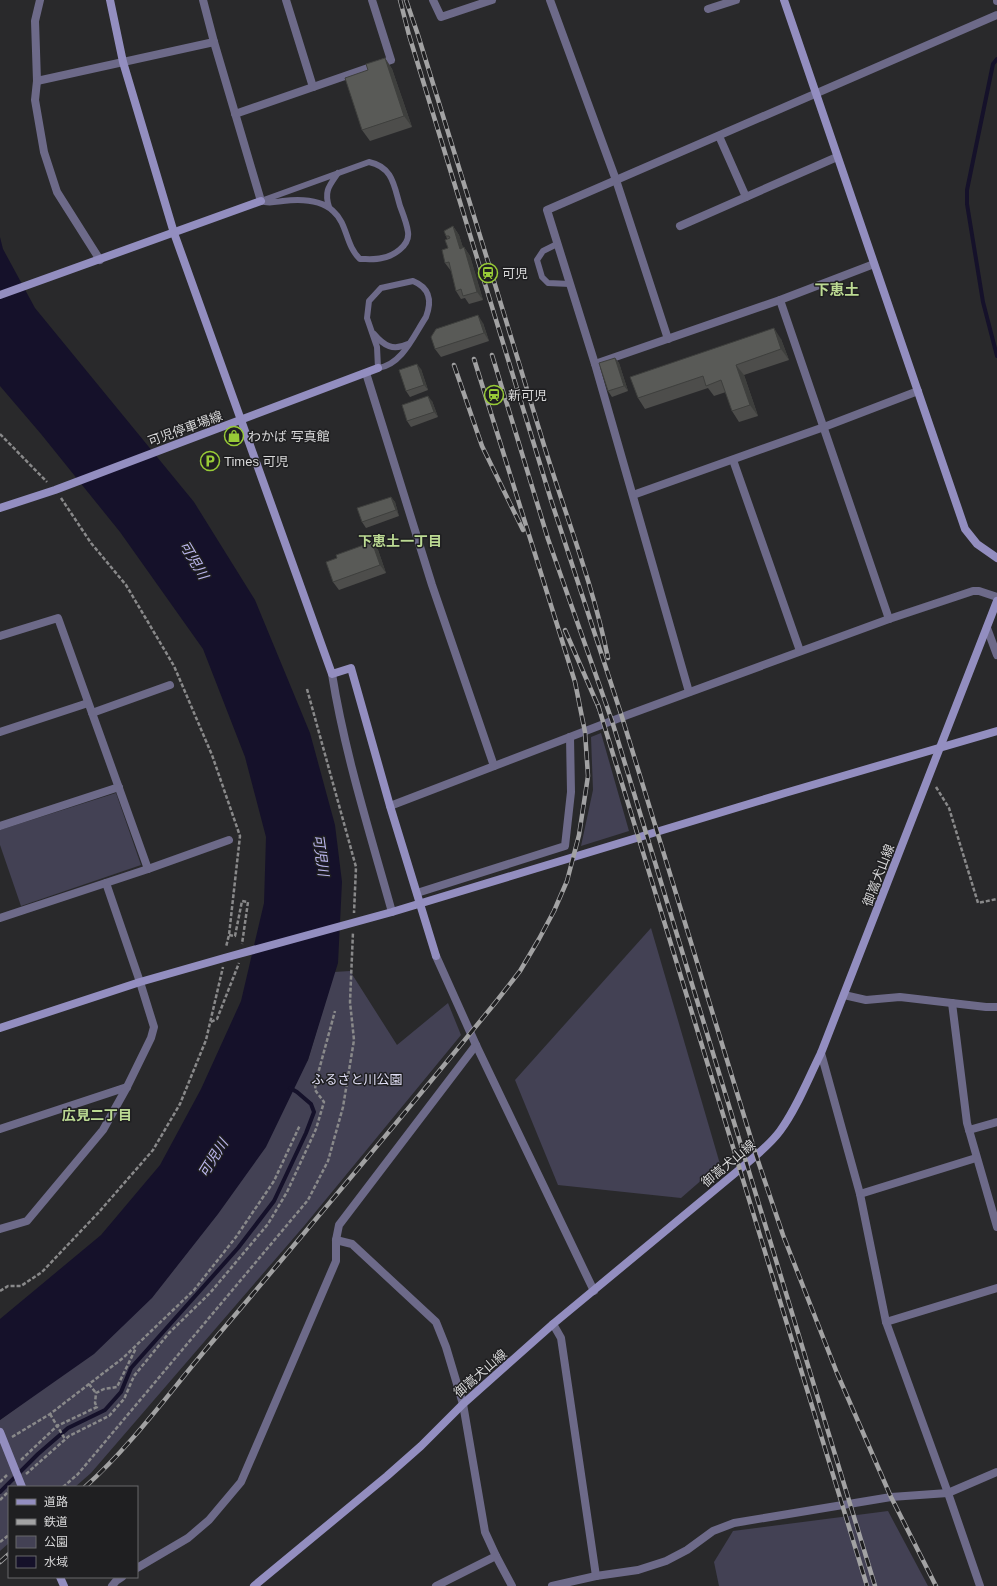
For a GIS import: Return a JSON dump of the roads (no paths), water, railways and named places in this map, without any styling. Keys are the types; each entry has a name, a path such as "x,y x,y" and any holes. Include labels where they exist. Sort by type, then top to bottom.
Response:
{"street":[{"path":"40,0 35,21 37,81 35,100 44,152 57,192 100,260"},
{"path":"110,0 123,62 174,233 332,674 338,714 355,781 392,912"},
{"path":"0,295 262,201 235,114 203,0"},
{"path":"286,0 313,88"},
{"path":"235,114 391,60 372,0"},
{"path":"433,0 441,17 492,0"},
{"path":"550,0 616,180 668,340"},
{"path":"708,9 736,0"},
{"path":"784,0 965,529 977,544 997,558"},
{"path":"689,692 595,364 547,210 997,15"},
{"path":"37,81 214,42"},
{"path":"719,136 746,197"},
{"path":"680,226 837,157"},
{"path":"595,364 780,300 874,264"},
{"path":"780,300 889,619"},
{"name":"可児停車場線","path":"0,508 55,490 378,368"},
{"path":"366,373 432,585 494,766"},
{"path":"633,495 824,428 918,391"},
{"path":"733,460 800,652"},
{"path":"390,806 689,692 889,619 973,591 979,591 997,597"},
{"name":"御嵩犬山線","path":"254,1586 387,1476 421,1446 463,1404 553,1324 766,1146 779,1132 790,1116 821,1053 997,601"},
{"path":"0,636 58,618 148,869"},
{"path":"987,628 997,655"},
{"path":"332,674 351,668 390,806 436,956 476,1045 594,1291"},
{"path":"92,713 170,685"},
{"path":"0,732 88,703"},
{"path":"0,1028 140,982 392,912 785,793 997,731"},
{"path":"417,893 565,846 571,792 570,737"},
{"path":"0,826 119,787"},
{"path":"0,918 148,869 228,840"},
{"path":"0,1229 27,1220 103,1130 127,1087 151,1038 154,1027 106,883"},
{"path":"844,995 866,1000 900,998 986,1008 997,1007"},
{"path":"952,1003 967,1123 997,1227"},
{"path":"138,1567 188,1538 209,1520 242,1482 336,1261 336,1240 340,1225 476,1045"},
{"path":"821,1053 860,1194 886,1322 980,1586"},
{"path":"0,1129 127,1087"},
{"path":"969,1130 997,1122"},
{"path":"860,1194 976,1158"},
{"path":"336,1240 352,1244 436,1322 446,1347 463,1404 485,1532 512,1586"},
{"path":"886,1322 997,1288"},
{"path":"553,1324 561,1338 596,1576"},
{"path":"0,1432 22,1486"},
{"path":"552,1586 596,1576 638,1570 666,1561 687,1550 713,1531 734,1523 891,1497 948,1493 997,1472"},
{"path":"436,1586 496,1556"},
{"path":"112,1586 120,1578"}],"lane":[{"path":"369,162 379,164 386,170 392,179 408,234 405,243 397,252 382,258 360,259 350,247 343,224 335,212 329,207 311,200 287,200 266,203 262,201 369,162"},
{"path":"329,207 326,199 327,190 338,173"},
{"path":"557,244 543,251 537,260 542,277 548,283 570,284"},
{"path":"413,281 421,284 427,291 429,309 426,317 398,359 386,367 378,368 377,347 371,331 367,318 369,301 381,288 413,281"},
{"path":"371,331 381,342 389,347 395,348 408,344"}],"water":[{"name":"可児川","path":"0,237 3,249 35,308 194,502 255,600 310,733 335,825 342,882 338,963 308,1060 266,1147 218,1214 152,1298 94,1354 0,1420 0,1319 101,1235 160,1165 201,1089 241,1001 264,903 266,837 245,757 203,649 120,532 0,386"}],"waterway":[{"path":"997,59 993,64 967,190 967,204 983,302 997,356"},
{"path":"0,1492 38,1454 68,1428 105,1410 121,1392 131,1368 238,1248 274,1201 306,1133 314,1112 311,1104 290,1088"}],"railway":[{"path":"400,0 409,35 551,500 622,717 756,1155 783,1235 837,1373 891,1497 936,1586"},
{"path":"406,0 497,289 543,442 587,576 608,658"},
{"path":"492,355 548,539 612,721 875,1586"},
{"path":"86,1486 136,1435 495,1003 520,971 539,939 554,911 567,881 579,835 588,776 585,732 575,682 474,359"},
{"path":"454,365 482,446 523,530"},
{"path":"565,630 599,708"},
{"path":"598,705 867,1586"},
{"path":"0,1562 8,1555"}],"place":[{"name":"可児","path":"488,273"},
{"name":"新可児","path":"494,395"},
{"name":"わかば 写真館","path":"234,436"},
{"name":"Times 可児","path":"210,461"}],"district":[{"name":"下恵土","path":"837,290"},
{"name":"下恵土一丁目","path":"400,541"},
{"name":"広見二丁目","path":"97,1115"}],"park label":[{"name":"ふるさと川公園","path":"357,1079"}]}
